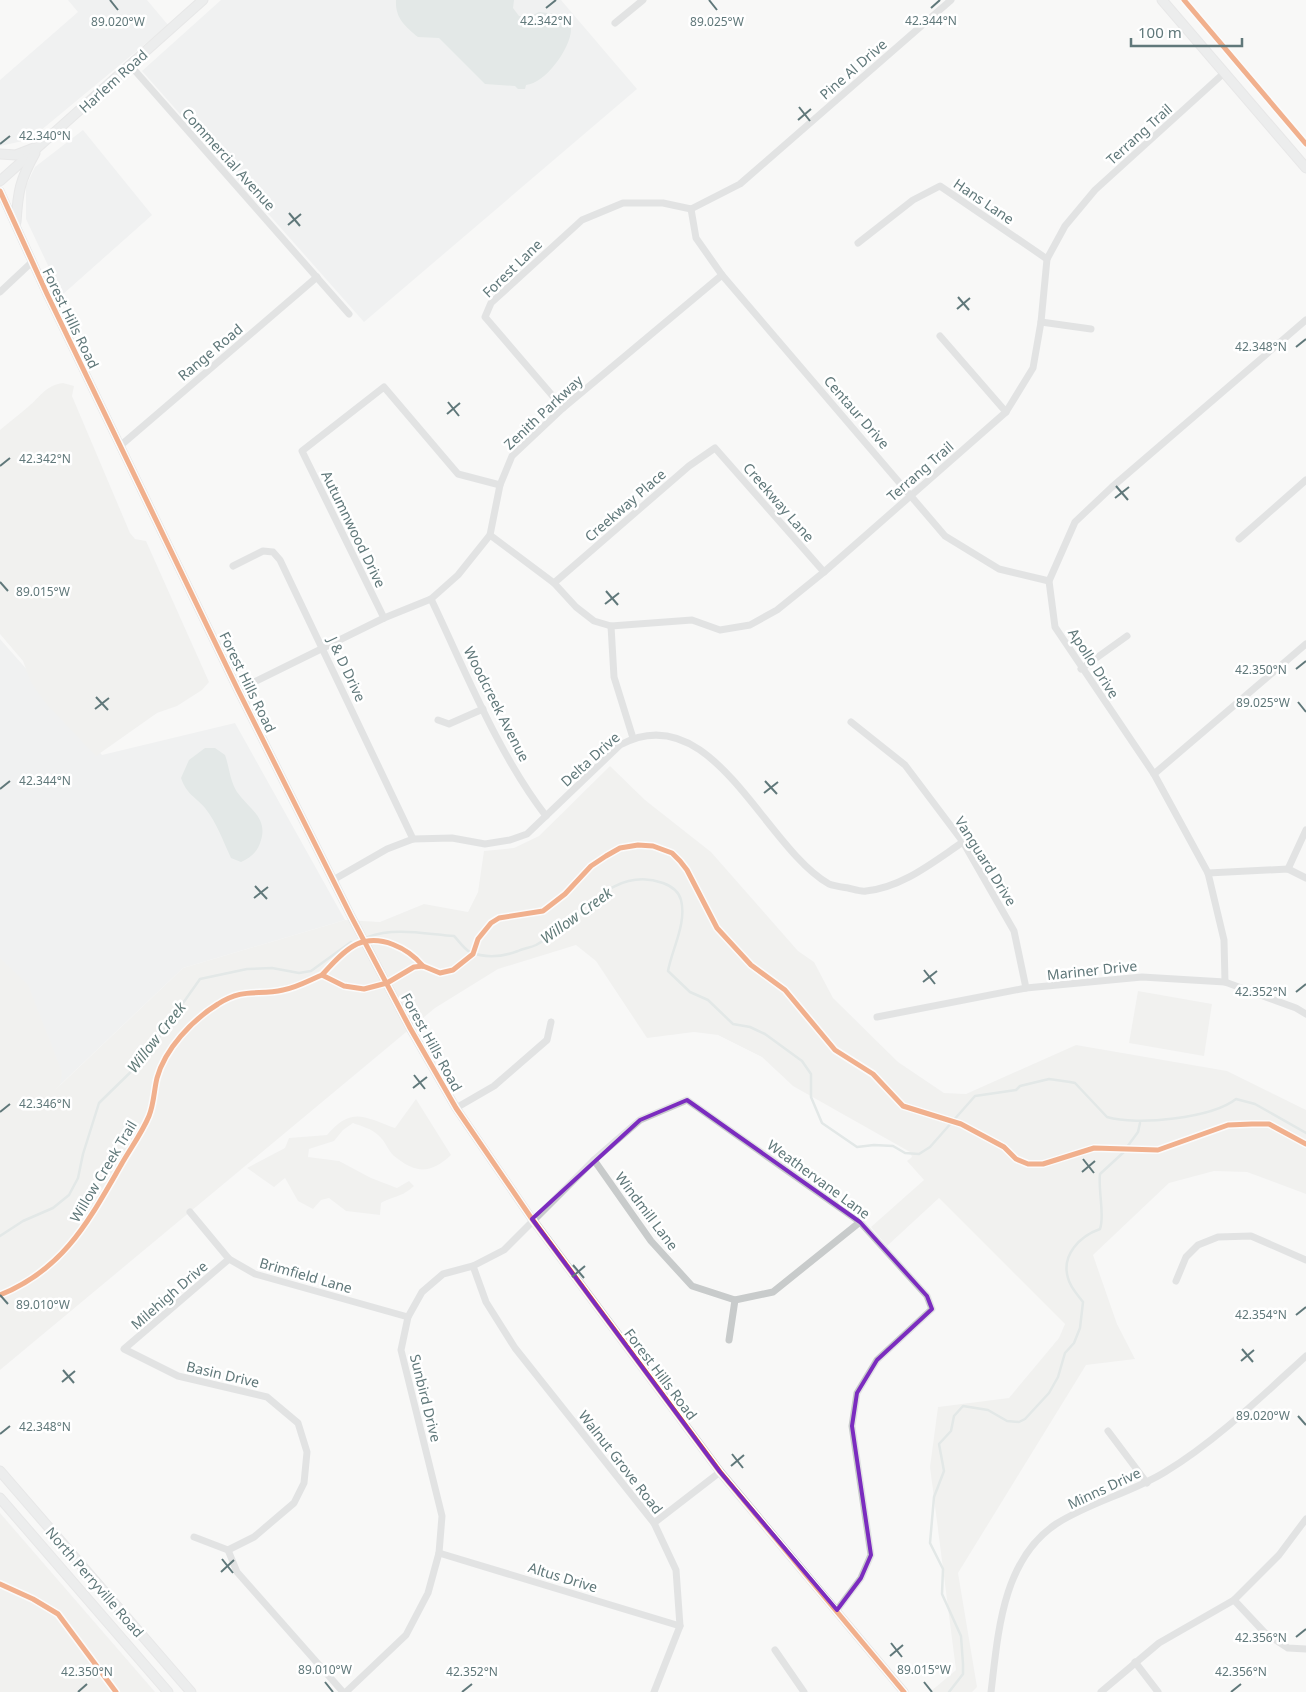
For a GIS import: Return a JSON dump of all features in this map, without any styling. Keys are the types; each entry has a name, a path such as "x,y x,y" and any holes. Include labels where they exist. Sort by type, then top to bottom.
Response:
{"main road":[{"name":"Harlem Road","path":"0,181 203,0"},
{"path":"1162,0 1306,168"},
{"path":"0,154 16,155 39,147"},
{"path":"16,222 18,196 22,178 39,147"},
{"name":"North Perryville Road","path":"0,1471 191,1692"},
{"name":"North Perryville Road","path":"0,1498 168,1692"}],"street":[{"path":"615,23 643,0"},
{"name":"Pine Al Drive","path":"691,209 740,184 951,0"},
{"name":"Commercial Avenue","path":"130,66 349,314"},
{"name":"Terrang Trail","path":"490,535 554,583 576,607 594,621 611,626 692,620 720,630 750,625 777,610 824,572 1006,412 1033,368 1042,322 1047,259 1065,226 1095,190 1224,73"},
{"name":"Hans Lane","path":"858,243 913,200 940,186 1047,259"},
{"name":"Forest Hills Road","path":"0,190 16,222 32,262 238,690 333,880 410,1028 456,1108 532,1219 720,1472 904,1692"},
{"name":"Forest Lane","path":"563,408 485,317 491,303 582,220 624,203 663,203 691,209"},
{"name":"Centaur Drive","path":"691,209 696,238 722,275 946,536 999,569 1049,581"},
{"path":"0,292 32,262"},
{"name":"Zenith Parkway","path":"238,690 384,618 432,599 458,575 490,535 500,485 512,456 563,408 722,275"},
{"name":"Range Road","path":"120,446 317,277"},
{"path":"1049,581 1075,522 1112,487 1306,320"},
{"path":"1042,322 1092,329"},
{"path":"940,336 1006,412"},
{"name":"Autumnwood Drive","path":"384,618 302,452 384,387 458,474 500,485"},
{"name":"Creekway Lane","path":"715,448 824,572"},
{"name":"Creekway Place","path":"554,583 689,466 715,448"},
{"path":"1239,539 1306,480"},
{"name":"J & D Drive","path":"233,566 262,551 273,552 280,560 413,839"},
{"name":"Apollo Drive","path":"1049,581 1055,627 1081,669 1154,774 1208,874 1224,940 1225,982"},
{"name":"Woodcreek Avenue","path":"432,599 483,709 529,795 546,816"},
{"path":"611,626 614,676 633,738"},
{"path":"1081,669 1127,636"},
{"path":"1154,774 1306,644"},
{"path":"438,720 448,724 483,709"},
{"name":"Vanguard Drive","path":"851,722 905,765 963,842 1014,931 1026,988"},
{"name":"Delta Drive","path":"333,880 387,849 413,839 452,838 484,844 510,840 527,834 612,752 633,738 650,733 682,739 702,751 729,776 801,863 831,885 865,892 904,881 963,842"},
{"path":"1288,869 1306,830"},
{"path":"1208,874 1288,869 1306,878"},
{"name":"Mariner Drive","path":"877,1016 1026,988 1142,977 1225,982 1296,1008 1306,1014"},
{"path":"456,1108 494,1086 547,1040 551,1022"},
{"name":"Sunbird Drive","path":"345,1692 406,1634 428,1593 439,1553 442,1516 401,1350 408,1317 422,1292 444,1274 473,1266 504,1250 532,1219 594,1160 640,1120 687,1100"},
{"name":"Weathervane Lane","path":"687,1100 860,1222 927,1296 932,1309 878,1360 856,1393 852,1426 870,1555 861,1578 837,1610"},
{"name":"Windmill Lane","path":"594,1160 651,1241 692,1286 735,1300 773,1292 860,1222"},
{"name":"Brimfield Lane","path":"190,1212 229,1259 255,1274 408,1317"},
{"path":"1176,1281 1186,1257 1198,1245 1218,1236 1250,1236 1306,1260"},
{"name":"Milehigh Drive","path":"124,1349 229,1259"},
{"name":"Walnut Grove Road","path":"473,1266 486,1302 515,1348 654,1523 676,1570 680,1626 654,1692"},
{"path":"730,1340 735,1300"},
{"name":"Basin Drive","path":"124,1349 178,1376 267,1397 298,1423 307,1452 304,1483 294,1503 254,1537 228,1550"},
{"name":"Minns Drive","path":"991,1692 998,1635 1007,1597 1016,1569 1034,1544 1056,1525 1099,1502 1148,1483 1200,1447 1306,1356"},
{"path":"1108,1431 1148,1483"},
{"path":"654,1523 720,1472"},
{"path":"1101,1692 1159,1643 1234,1600 1280,1555 1306,1519"},
{"path":"194,1537 228,1550 238,1572 345,1692"},
{"name":"Altus Drive","path":"439,1553 680,1626"},
{"path":"1234,1600 1265,1633 1288,1648 1306,1649"},
{"path":"775,1650 804,1692"},
{"path":"1135,1662 1158,1692"}],"highlighted area":[{"path":"687,1100 860,1222 927,1296 932,1309 877,1360 857,1393 852,1426 871,1555 861,1578 837,1610 720,1472 532,1219 640,1120"}],"shaded area":[{"path":"68,0 147,0 168,25 40,131 23,141 0,146 0,80 78,12"},
{"path":"221,0 561,0 637,89 364,322 142,71"},
{"path":"396,0 514,0 513,8 519,16 531,16 539,12 565,15 571,28 570,36 562,54 549,72 533,83 526,85 525,89 518,89 515,86 485,84 439,38 418,37 409,29 399,17"},
{"path":"83,130 152,215 62,295 26,219 26,186 35,167"},
{"path":"63,383 74,386 72,396 130,533 135,539 146,541 209,682 202,690 177,706 157,713 96,756 45,702 31,682 23,661 0,634 0,430 52,386"},
{"path":"0,639 102,755 235,723 345,920 183,968 0,1142"},
{"path":"205,748 215,748 225,755 237,792 256,813 262,825 261,840 258,848 251,856 241,862 231,858 213,820 205,808 189,792 181,778 189,760"},
{"path":"610,766 645,800 711,852 798,951 814,962 833,998 898,1062 944,1093 966,1094 1076,1045 1227,1071 1306,1110 1306,1194 1247,1172 1214,1171 1169,1183 1093,1255 1117,1324 1135,1359 1086,1365 958,1573 977,1687 972,1692 930,1692 956,1670 930,1467 938,1407 1009,1398 1059,1338 1065,1324 939,1198 887,1246 871,1227 924,1180 907,1161 912,1157 910,1152 793,1086 762,1057 718,1035 694,1032 647,1038 596,961 576,945 498,969 435,1008 0,1370 0,958 28,985 62,1072 60,1085 54,1091 183,968 345,920 380,922 424,904 468,912 478,892 484,851 514,848 539,836"},
{"path":"1138,991 1212,1004 1204,1056 1129,1043"},
{"path":"416,1099 451,1155 437,1166 416,1169 409,1166 394,1156 376,1133 353,1123 343,1130 334,1141 309,1149 308,1157 339,1161 371,1178 397,1188 409,1181 414,1186 402,1195 381,1203 380,1215 346,1211 329,1198 321,1200 313,1209 298,1201 285,1178 274,1187 247,1168 285,1148 289,1138 327,1135 344,1120 351,1117 359,1116 395,1128"},
{"path":"0,1513 155,1692 0,1692"}],"waterway":[{"name":"Willow Creek","path":"368,937 388,932 454,936 470,952 482,956 500,956 536,945 610,888 644,879 663,883 672,888 677,892 681,900 681,927 668,971 690,992 708,1000 733,1024 750,1027 765,1034 802,1061 811,1074 811,1097 822,1123 857,1147 874,1145 893,1146 905,1153 919,1154 930,1147 975,1096 1016,1090 1020,1086 1049,1079 1075,1083 1107,1117 1120,1120 1155,1120 1193,1115 1225,1106 1236,1099 1255,1104 1306,1133"},
{"name":"Willow Creek","path":"0,1236 23,1221 53,1208 69,1195 78,1178 83,1154 99,1103 143,1060 144,1053 159,1037 200,979 247,969 272,968 299,973 311,971 351,942"},
{"path":"1127,1147 1138,1132 1140,1123"},
{"path":"949,1692 963,1674 963,1664 961,1636 942,1594 943,1569 930,1543 934,1497 944,1471 939,1444 951,1431 954,1416 963,1406 988,1410 1007,1421 1019,1422 1025,1419 1049,1393 1058,1377 1065,1353 1074,1343 1080,1328 1083,1302 1069,1281 1067,1262 1074,1247 1086,1236 1100,1229 1102,1217 1100,1174 1125,1151"}],"cycle path":[{"path":"1184,0 1306,144"},
{"path":"0,191 47,294 238,690 351,916 410,1028 456,1108 532,1219 720,1472 904,1692"},
{"name":"Willow Creek Trail","path":"0,1295 41,1272 72,1242 97,1206 146,1122 152,1107 157,1078 166,1056 189,1027 208,1011 236,995 288,989 322,975 344,986 364,989 387,983 414,967 423,966 440,973 453,970 473,954 478,939 491,923 499,918 543,911 565,894 591,866 620,848 638,845 653,846 672,853 680,861 687,870 717,928 751,965 785,990 835,1050 873,1074 903,1106 961,1124 1004,1147 1016,1159 1028,1164 1043,1164 1094,1148 1158,1150 1228,1125 1269,1124 1306,1144"},
{"path":"322,975 347,950 366,941 393,944 402,948 423,966"},
{"path":"0,1584 33,1599 58,1614 116,1692"}]}
